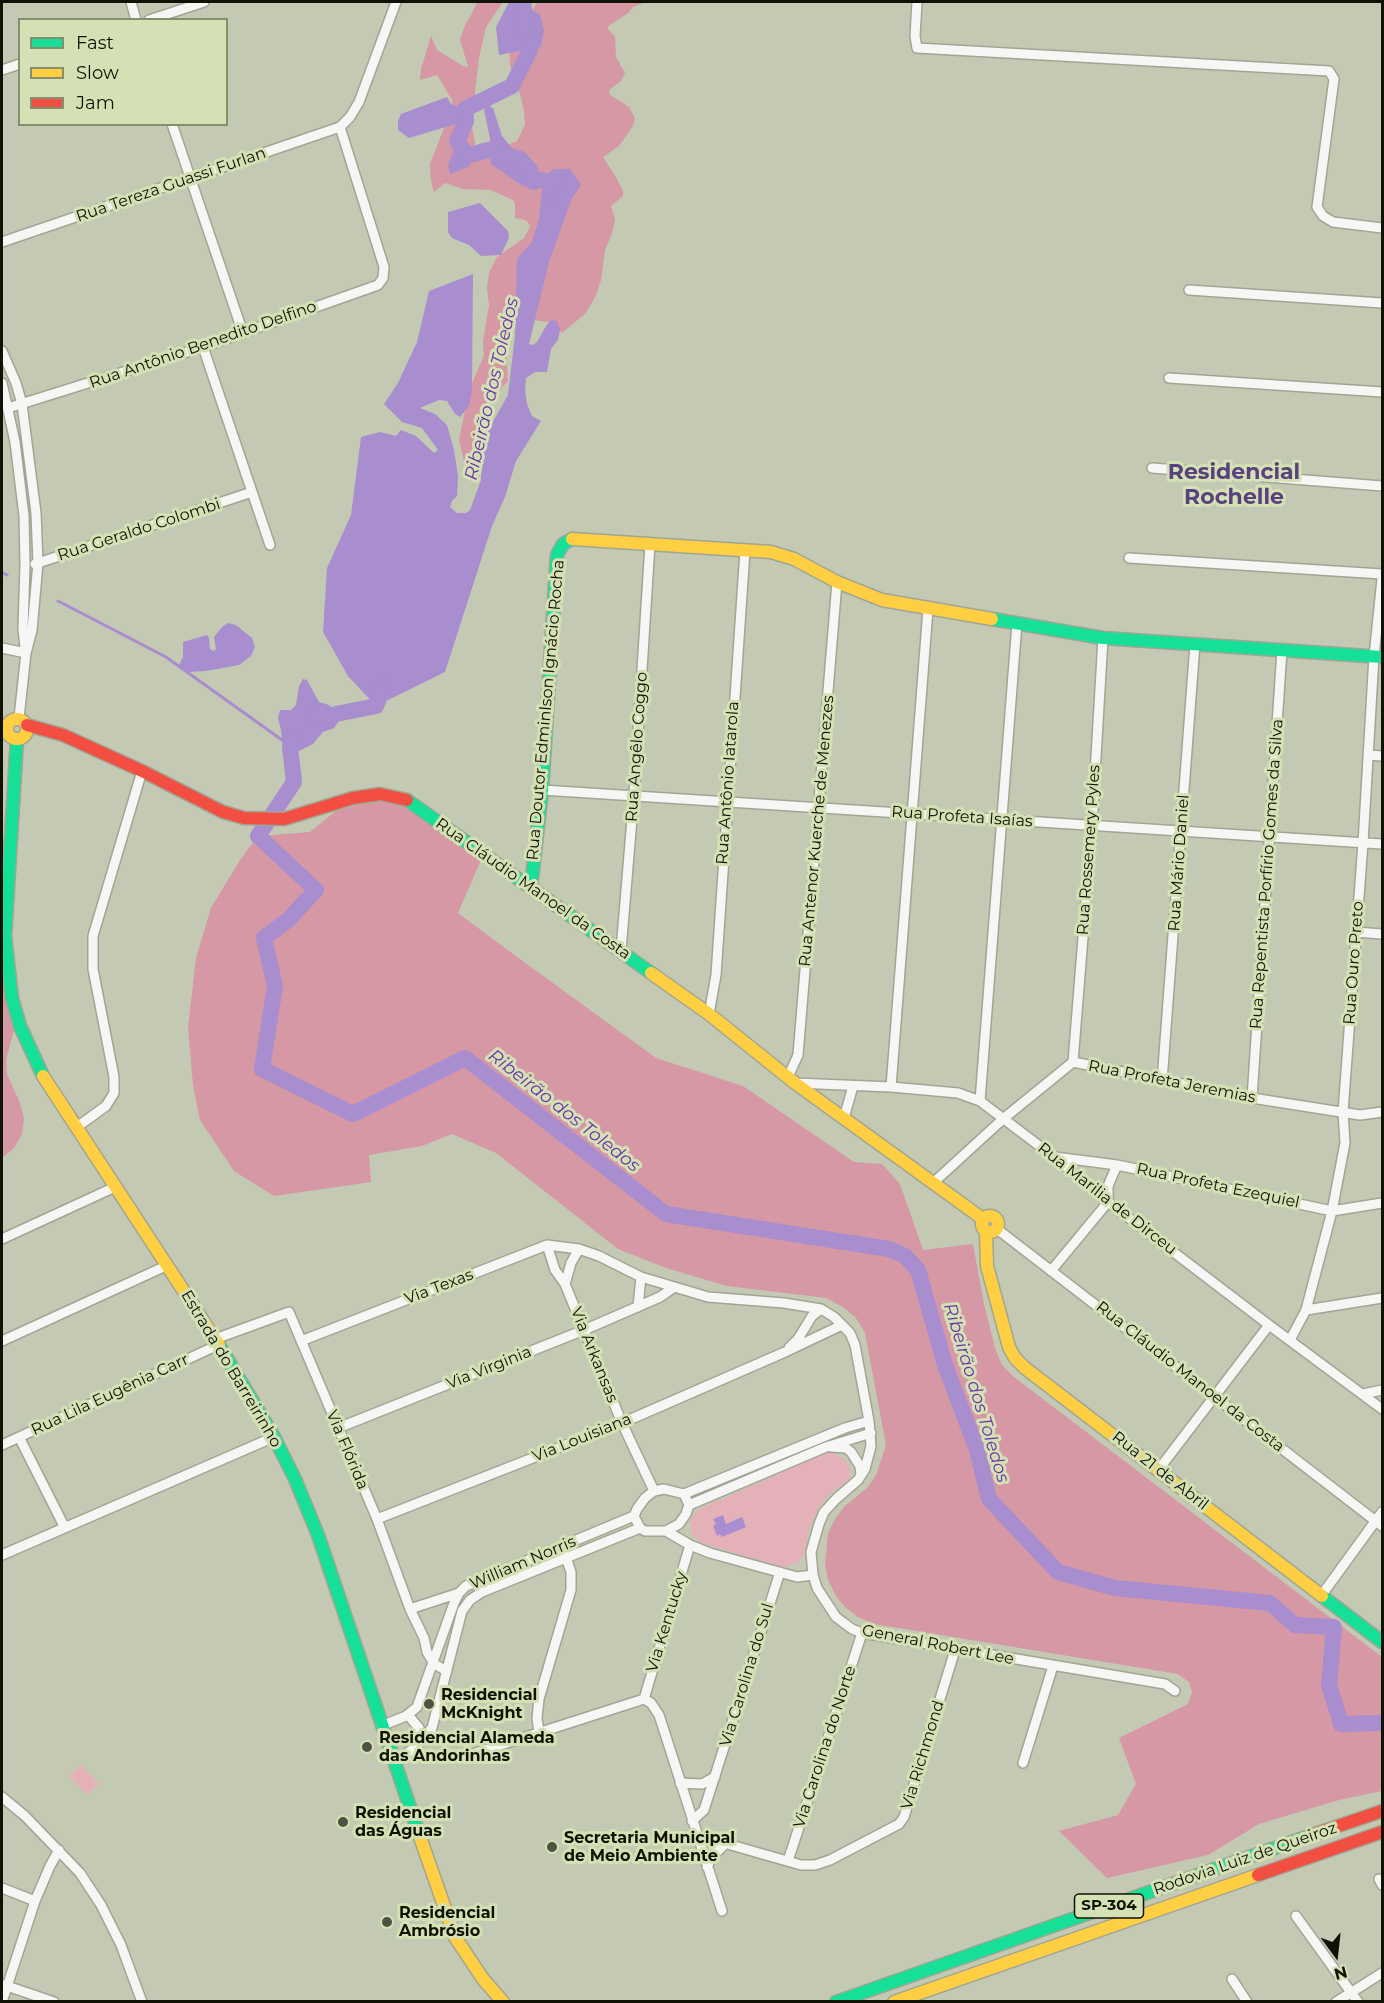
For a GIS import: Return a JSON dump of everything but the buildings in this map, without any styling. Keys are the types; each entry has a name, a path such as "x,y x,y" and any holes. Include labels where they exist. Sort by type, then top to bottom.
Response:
{"main road":[{"name":"Rua Doutor Edminlson Ignácio Rocha","path":"531,887 542,789 557,555 563,544 573,539 650,543"},
{"path":"650,543 771,552 794,559 837,582 882,600 1103,638 1378,656"},
{"path":"10,737 26,735 15,722"},
{"name":"Estrada do Barreirinho","path":"15,722 7,727 10,737 5,936 12,998 20,1026 41,1074 247,1389 295,1479 318,1535 381,1726 455,1937 483,1979 502,2001"},
{"name":"Rua Cláudio Manoel da Costa","path":"15,722 63,735 142,771 223,812 244,818 284,819 353,798 380,794 408,800 709,1014 792,1080 933,1183 990,1228"},
{"name":"Rua 21 de Abril","path":"990,1228 987,1266 1009,1347 1015,1358 1025,1368 1160,1469 1383,1642"},
{"name":"Rodovia Luiz de Queiroz","path":"836,2001 1383,1811"},
{"name":"Rodovia Luiz de Queiroz","path":"894,2001 1383,1832"}],"street":[{"path":"130,2 135,18"},
{"path":"155,18 204,2"},
{"path":"340,128 359,102 396,2"},
{"path":"917,2 915,36 917,48 1329,71 1334,79 1317,207 1323,216 1333,222 1383,228"},
{"path":"2,70 18,65"},
{"path":"173,126 243,333"},
{"name":"Rua Tereza Guassi Furlan","path":"2,242 340,128"},
{"name":"Rua Antônio Benedito Delfino","path":"8,408 203,347 378,285 383,278 384,267 340,128"},
{"path":"1189,290 1383,303"},
{"path":"203,347 270,545"},
{"path":"3,357 22,404 36,513 38,563 32,630 15,722"},
{"path":"1170,378 1383,392"},
{"path":"2,384 15,442 24,516 23,629 26,653"},
{"path":"1152,468 1383,486"},
{"name":"Rua Geraldo Colombi","path":"25,565 38,563 252,492"},
{"name":"Rua Angêlo Coggo","path":"621,950 634,795 650,543"},
{"name":"Rua Antônio Iatarola","path":"709,1014 716,975 726,801 745,551"},
{"path":"1129,558 1383,574"},
{"name":"Rua Ouro Preto","path":"1290,1340 1305,1310 1332,1211 1345,1143 1343,1112 1355,932 1383,579"},
{"name":"Rua Antenor Kuerche de Menezes","path":"792,1080 798,1055 837,582"},
{"path":"891,1087 927,609"},
{"path":"980,1101 1017,623"},
{"name":"Rua Rossemery Pyles","path":"1073,1062 1092,825 1103,638"},
{"name":"Rua Mário Daniel","path":"1162,1081 1195,644"},
{"path":"2,648 26,653"},
{"name":"Rua Repentista Porfírio Gomes da Silva","path":"1252,1098 1282,650"},
{"path":"1368,755 1383,756"},
{"path":"77,1127 106,1106 114,1093 114,1077 93,969 93,936 142,771"},
{"name":"Rua Profeta Isaías","path":"542,789 1383,844"},
{"path":"1355,932 1383,933"},
{"name":"Rua Profeta Jeremias","path":"933,1183 1003,1119 1073,1062 1252,1098 1360,1115 1383,1112"},
{"name":"Rua Marilia de Dirceu","path":"792,1080 958,1093 980,1101 1054,1156 1108,1202 1383,1409"},
{"path":"844,1118 853,1086"},
{"name":"Rua Profeta Ezequiel","path":"1054,1156 1117,1165 1332,1211 1383,1203"},
{"path":"1070,1170 1076,1159"},
{"path":"1051,1270 1108,1202 1108,1186 1117,1165"},
{"path":"2,1239 115,1187"},
{"name":"Rua Cláudio Manoel da Costa","path":"990,1228 1051,1270 1379,1523"},
{"name":"Via Texas","path":"301,1341 547,1245 579,1249"},
{"name":"Via Arkansas","path":"547,1245 555,1270 565,1284 622,1422 654,1491"},
{"path":"565,1284 571,1263 579,1249"},
{"name":"General Robert Lee","path":"579,1249 599,1256 641,1277 708,1297 784,1303 821,1309 834,1317 850,1334 855,1345 872,1446 858,1480 836,1498 824,1512 811,1552 813,1575 817,1588 830,1610 843,1623 862,1633 1165,1684 1175,1690"},
{"path":"2,1341 168,1265"},
{"path":"638,1306 641,1277"},
{"name":"Via Virginia","path":"338,1428 584,1330 673,1288"},
{"path":"1305,1310 1383,1298"},
{"name":"Via Louisiana","path":"785,1352 798,1339 812,1316 821,1309"},
{"name":"Via Flórida","path":"238,1330 288,1311 377,1519 410,1609 434,1664"},
{"name":"Via Louisiana","path":"377,1519 622,1422 842,1325"},
{"path":"1160,1469 1269,1325"},
{"name":"Rua Lila Eugênia Carr","path":"2,1445 238,1330"},
{"path":"1364,1394 1383,1390"},
{"path":"684,1494 689,1505 679,1524 666,1531 645,1531 640,1528 634,1516 645,1498 654,1491 664,1489 684,1494 844,1428 869,1421"},
{"path":"689,1505 826,1447 871,1433"},
{"path":"19,1437 65,1528"},
{"path":"2,1555 274,1437"},
{"path":"826,1447 846,1448 860,1466 861,1475"},
{"path":"1321,1596 1379,1523 1383,1512"},
{"name":"William Norris","path":"408,1715 417,1707 459,1593 466,1586 634,1516"},
{"path":"679,1524 690,1545"},
{"name":"William Norris","path":"422,1741 432,1728 462,1611 470,1600 483,1592 640,1528"},
{"path":"666,1531 690,1545 780,1572 797,1576 813,1575"},
{"name":"Via Kentucky","path":"644,1699 690,1545"},
{"path":"539,1732 537,1718 539,1699 571,1590 571,1572 561,1546"},
{"name":"Via Carolina do Sul","path":"692,1821 704,1810 780,1572"},
{"path":"410,1609 459,1593"},
{"name":"Via Carolina do Norte","path":"788,1861 862,1633"},
{"path":"424,1638 452,1650"},
{"name":"Via Richmond","path":"696,1835 801,1865 815,1865 830,1860 899,1824 904,1817 955,1650"},
{"path":"434,1664 447,1671"},
{"path":"1023,1763 1053,1666"},
{"path":"463,1757 644,1699 651,1703 659,1715 722,1911"},
{"path":"381,1726 408,1715 419,1728 422,1741 394,1762"},
{"path":"680,1784 702,1784 715,1777"},
{"path":"2,1797 25,1816 80,1873 101,1905 122,1945 142,2001"},
{"path":"707,1867 712,1857 726,1843"},
{"path":"2,2001 4,1985 35,1901 59,1850"},
{"path":"2,1888 35,1901"},
{"path":"1296,1916 1358,2001"},
{"path":"1336,2001 1383,1973"},
{"path":"1232,1978 1247,2001"},
{"path":"4,1985 54,2001"}],"shaded area":[{"path":"477,2 503,2 486,27 479,58 475,91 476,105 471,121 477,154 491,153 517,141 525,125 520,94 510,65 509,50 537,2 646,2 633,7 607,27 615,37 616,57 625,73 621,81 610,89 609,94 629,107 635,118 633,126 619,146 603,157 617,179 623,196 611,206 615,219 605,250 601,280 596,295 586,313 562,333 548,322 533,320 516,324 505,336 508,381 494,396 481,426 486,456 481,472 467,473 459,440 469,391 484,355 483,341 489,305 487,288 489,273 497,257 524,238 530,226 526,220 515,218 513,200 491,190 463,189 445,183 434,192 431,180 430,164 444,128 452,115 452,100 437,75 420,80 421,69 431,36 437,50 468,67 460,39"},
{"path":"509,2 532,2 530,10 540,14 544,31 541,47 499,55 496,27"},
{"path":"447,97 451,104 465,109 466,121 409,138 398,130 401,114"},
{"path":"487,105 493,108 502,136 530,170 533,182 524,187 491,164 488,150 490,139 484,110"},
{"path":"457,141 462,144 464,151 470,149 470,166 450,174 448,165"},
{"path":"553,169 570,169 581,185 572,198 549,262 529,344 533,345 537,342 551,320 557,321 560,330 558,340 551,349 547,372 535,372 526,378 527,404 532,416 541,421 516,461 505,497 492,526 445,672 376,706 348,676 323,632 327,568 351,515 361,437 380,432 396,436 401,430 416,436 434,453 438,450 422,428 402,422 384,404 398,383 417,342 429,291 473,274 472,391 469,406 460,417 455,414 447,401 439,400 420,408 435,414 447,425 458,476 457,496 450,507 457,513 466,513 470,510 481,480 482,441 508,395 515,335 517,259 532,242 539,219 543,180"},
{"path":"480,203 508,231 509,238 501,255 481,256 469,245 452,238 448,232 448,212"},
{"path":"228,623 236,625 252,638 255,647 251,656 239,665 206,671 188,672 179,665 183,657 183,642 207,635 210,649 214,651 216,649 214,637"},
{"path":"303,679 307,680 319,702 329,705 338,714 339,721 334,728 323,732 313,744 291,755 283,750 278,718 280,710 291,710 296,705 299,686"},
{"path":"381,800 410,808 481,860 458,913 656,1058 743,1086 854,1162 882,1164 900,1184 923,1250 973,1244 984,1304 995,1348 1002,1365 1014,1377 1382,1657 1382,1791 1339,1800 1259,1824 1208,1855 1107,1878 1059,1831 1118,1815 1136,1784 1119,1738 1188,1704 1192,1692 1189,1682 1178,1674 874,1624 858,1617 845,1607 828,1580 825,1564 828,1533 844,1507 867,1488 876,1475 886,1445 865,1333 856,1318 843,1307 826,1298 727,1286 666,1268 618,1249 496,1153 452,1134 422,1146 369,1155 371,1182 274,1196 234,1171 200,1120 193,1085 188,1027 196,958 211,908 240,860 258,836 310,832 337,810"},
{"path":"2,971 15,1026 6,1060 7,1074 20,1103 24,1119 22,1134 14,1148 2,1158"},
{"path":"826,1453 834,1453 846,1460 850,1469 850,1479 831,1493 819,1506 808,1532 806,1551 797,1564 780,1567 702,1543 692,1535 690,1522 699,1509"},
{"path":"723,1515 726,1524 742,1517 746,1527 722,1537 720,1534 717,1536 713,1519"},
{"path":"81,1765 99,1784 87,1795 69,1776"}],"waterway":[{"name":"Ribeirão dos Toledos","path":"523,2 530,50 512,86 465,109 466,121 457,141 470,155 488,150 520,159 530,170 533,182 536,180 549,181 553,185 551,195"},
{"path":"2,572 7,575"},
{"path":"58,601 166,657 282,740"},
{"name":"Ribeirão dos Toledos","path":"316,718 376,706 384,687"},
{"name":"Ribeirão dos Toledos","path":"296,736 290,747 294,782 258,836 316,890 288,920 264,938 275,986 262,1069 353,1114 465,1058 666,1214 889,1249 905,1256 918,1270 945,1365 977,1450 989,1499 1058,1572 1115,1588 1270,1603 1295,1625 1334,1627 1329,1685 1341,1724 1382,1723"}],"traffic: fast":[{"path":"531,887 542,790 557,555 563,544 572,539"},
{"path":"992,619 1103,638 1382,657"},
{"path":"17,739 5,936 12,998 20,1026 43,1076"},
{"path":"407,800 651,973"},
{"path":"219,1345 274,1437 295,1479 318,1535 420,1837"},
{"path":"1322,1596 1382,1642"},
{"path":"836,2002 1309,1836"}],"traffic: slow":[{"path":"572,539 771,552 794,559 837,582 882,600 992,619"},
{"path":"17,719 24,722 27,729 24,736 17,739 10,736 7,729 10,722 17,719"},
{"path":"651,973 709,1014 795,1083 983,1219"},
{"path":"43,1076 219,1345"},
{"path":"987,1216 993,1216 998,1224 996,1230 987,1232 982,1227 982,1221 987,1216"},
{"path":"986,1232 987,1266 1009,1347 1015,1358 1322,1596"},
{"path":"420,1837 455,1937 483,1979 503,2002"},
{"path":"894,2002 1258,1875"}],"traffic: jam":[{"path":"27,725 63,735 142,771 223,812 244,818 284,819 353,798 380,794 407,800"},
{"path":"1309,1836 1382,1811"},
{"path":"1258,1875 1382,1832"}],"place":[{"name":"Residencial McKnight","path":"429,1704"},
{"name":"Residencial Alameda das Andorinhas","path":"367,1747"},
{"name":"Residencial das Águas","path":"343,1822"},
{"name":"Secretaria Municipal de Meio Ambiente","path":"552,1847"},
{"name":"Residencial Ambrósio","path":"387,1922"}],"district":[{"name":"Residencial Rochelle","path":"1234,486"}]}
